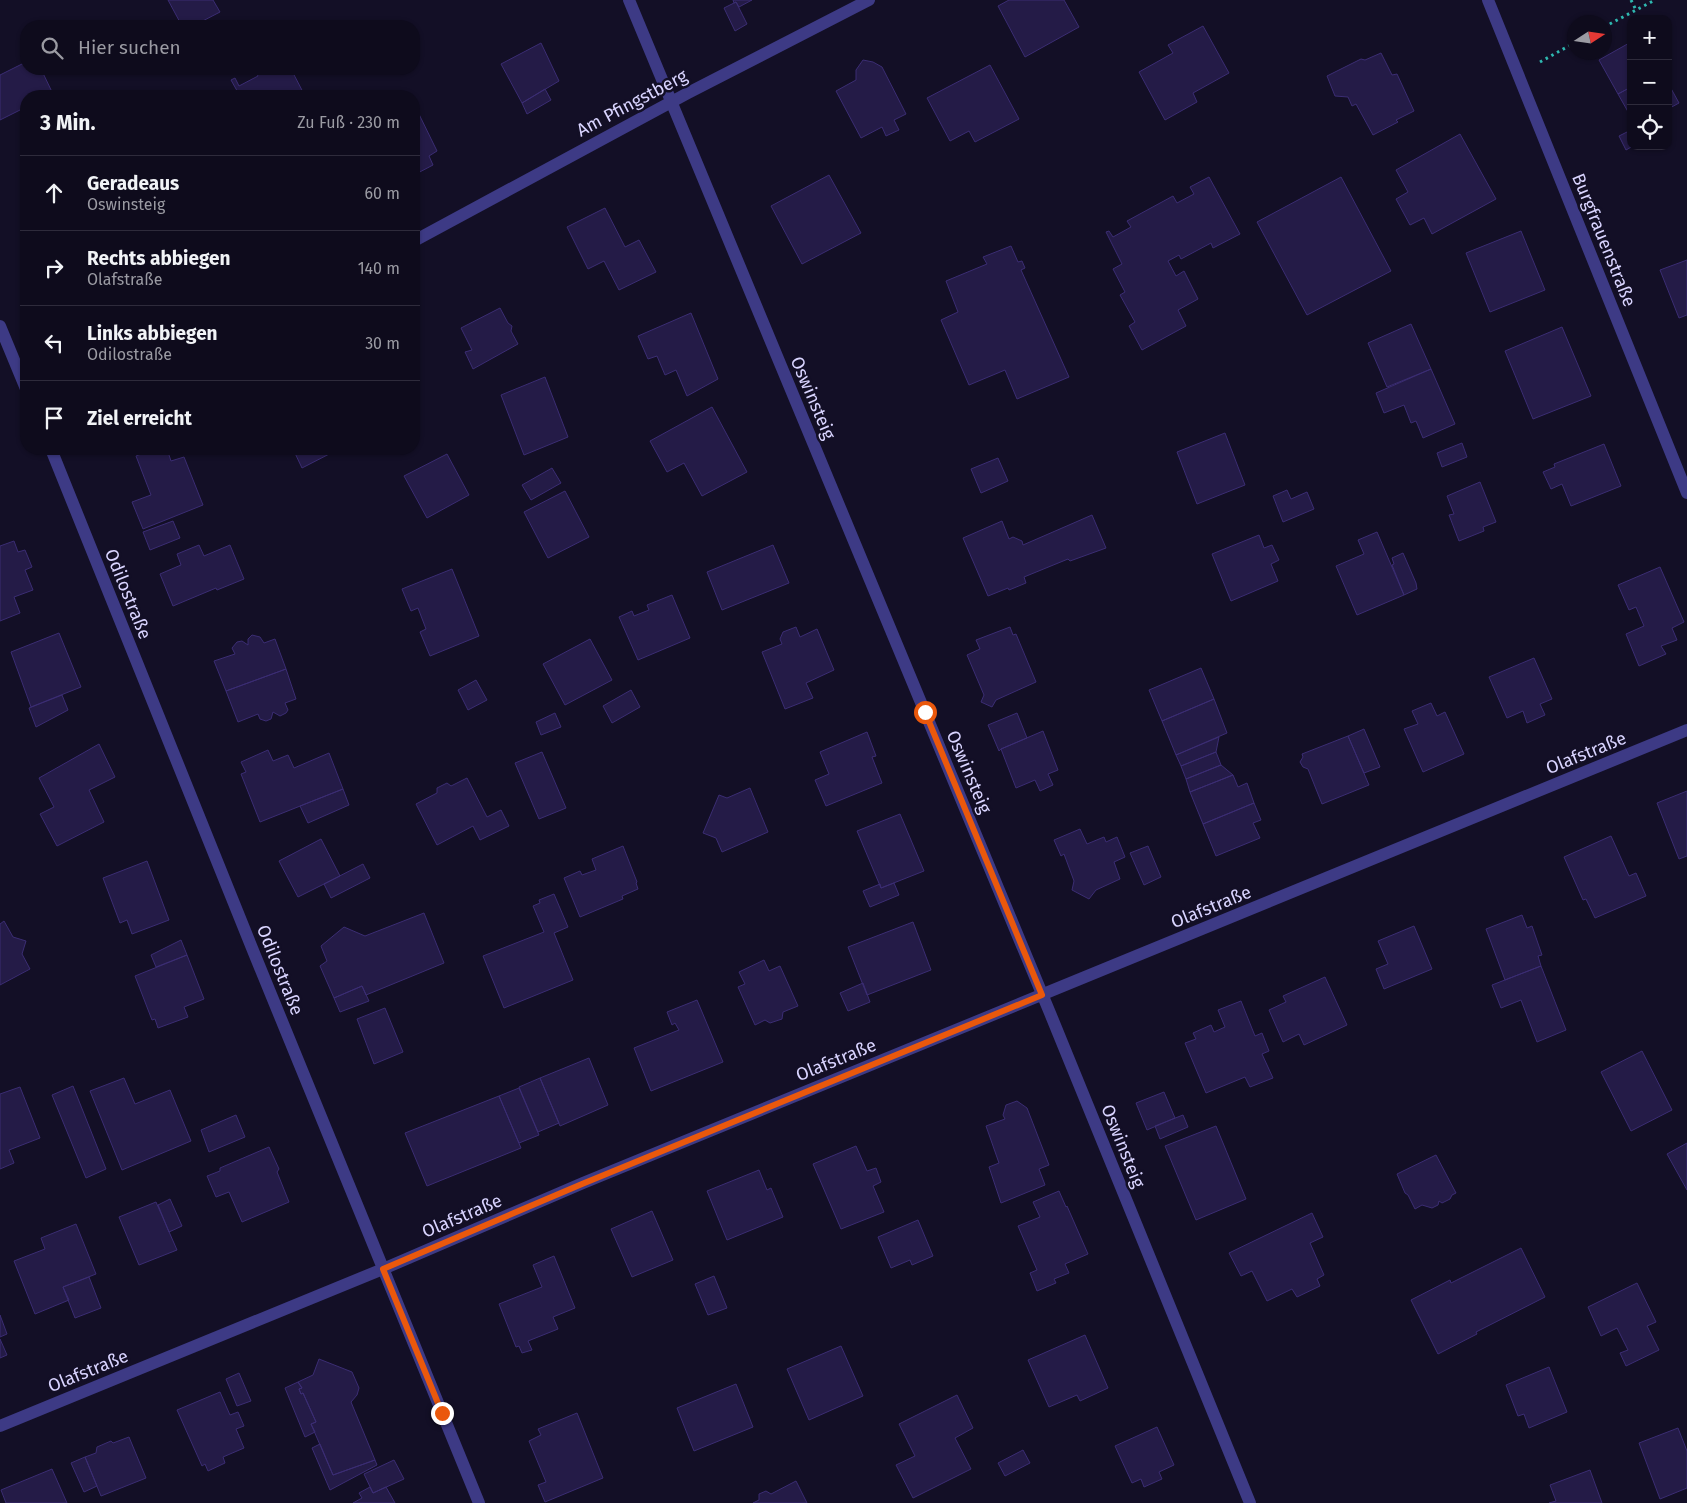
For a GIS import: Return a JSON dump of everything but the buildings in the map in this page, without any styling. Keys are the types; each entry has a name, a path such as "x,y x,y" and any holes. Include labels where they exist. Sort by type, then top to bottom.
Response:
{"street":[{"name":"Oswinsteig","path":"628,0 1042,995 1250,1503"},
{"name":"Am Pfingstberg","path":"420,238 671,102 869,0"},
{"name":"Burgfrauenstraße","path":"1488,0 1687,493"},
{"path":"0,326 20,374"},
{"name":"Odilostraße","path":"53,455 479,1503"},
{"name":"Olafstraße","path":"0,1426 383,1269 582,1184 1687,730"}],"path":[{"path":"1631,0 1636,10"},
{"path":"1612,23 1655,0"},
{"path":"1540,62 1567,47"}],"route":[{"path":"442,1413 383,1269 582,1184 1042,995 925,712"}]}
